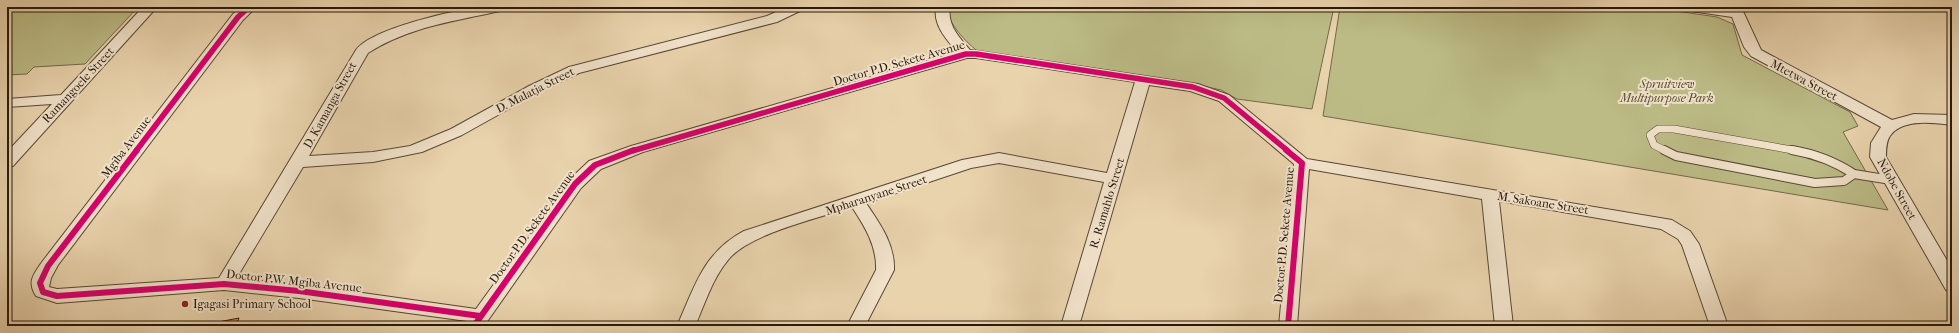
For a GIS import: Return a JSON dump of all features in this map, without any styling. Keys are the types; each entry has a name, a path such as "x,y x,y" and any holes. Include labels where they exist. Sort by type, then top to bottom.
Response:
{"street":[{"name":"Ramangoele Street","path":"7,162 150,7"},
{"name":"Mgiba Avenue","path":"57,296 47,295 42,292 39,285 40,278 238,17 249,7"},
{"name":"D. Kamanga Street","path":"224,284 298,162 363,50 378,39 402,30 500,7"},
{"name":"D. Malatja Street","path":"298,162 384,155 416,149 465,127 554,79 574,70 772,19 797,7"},
{"path":"943,7 942,17 944,25 966,54"},
{"name":"Mtetwa Street","path":"1691,7 1735,10 1751,47 1756,53 1891,126"},
{"name":"Doctor P.D. Sekete Avenue","path":"477,321 575,184 595,165 637,149 966,54 989,55 1193,87 1224,98 1302,163 1288,326"},
{"name":"R. Ramahlo Street","path":"1070,326 1143,80"},
{"path":"7,103 64,99"},
{"path":"1891,126 1899,122 1918,118 1952,120"},
{"name":"Ndobe Street","path":"1891,126 1879,140 1877,147 1878,158 1952,285"},
{"name":"Mpharanyane Street","path":"686,326 712,269 728,248 750,235 990,158 1011,159 1114,179"},
{"name":"M. Sakoane Street","path":"1302,163 1652,221 1676,229 1684,235 1690,244 1719,326"},
{"path":"1490,195 1504,326"},
{"path":"856,326 886,270 887,261 885,251 880,240 857,201"},
{"name":"Doctor P.W. Mgiba Avenue","path":"57,296 224,284 299,291 477,321"}],"lane":[{"path":"1854,174 1844,181 1830,183 1815,183 1782,177 1676,156 1654,145 1650,135 1658,129 1674,129 1801,151 1826,158 1854,174 1891,180"}],"green space":[{"path":"7,7 138,7 85,64 34,67 27,74 7,75"},
{"path":"950,7 1334,7 1312,109 1237,99 1221,90 1184,82 976,50 955,27 947,11"},
{"name":"Spruitview Multipurpose Park","path":"1340,7 1649,7 1717,17 1733,24 1742,55 1850,112 1858,126 1843,132 1888,210 1323,116"}],"building":[{"path":"239,318 236,326 212,326 213,323"}],"cycle path":[{"path":"249,7 238,17 52,261 44,272 40,283 40,288 43,292 57,296 224,284 299,291 480,316"},
{"path":"474,326 575,184 595,165 637,149 966,54 976,54 1193,87 1224,98 1302,163 1288,326"}],"place":[{"name":"Igagasi Primary School","path":"185,304"}]}
